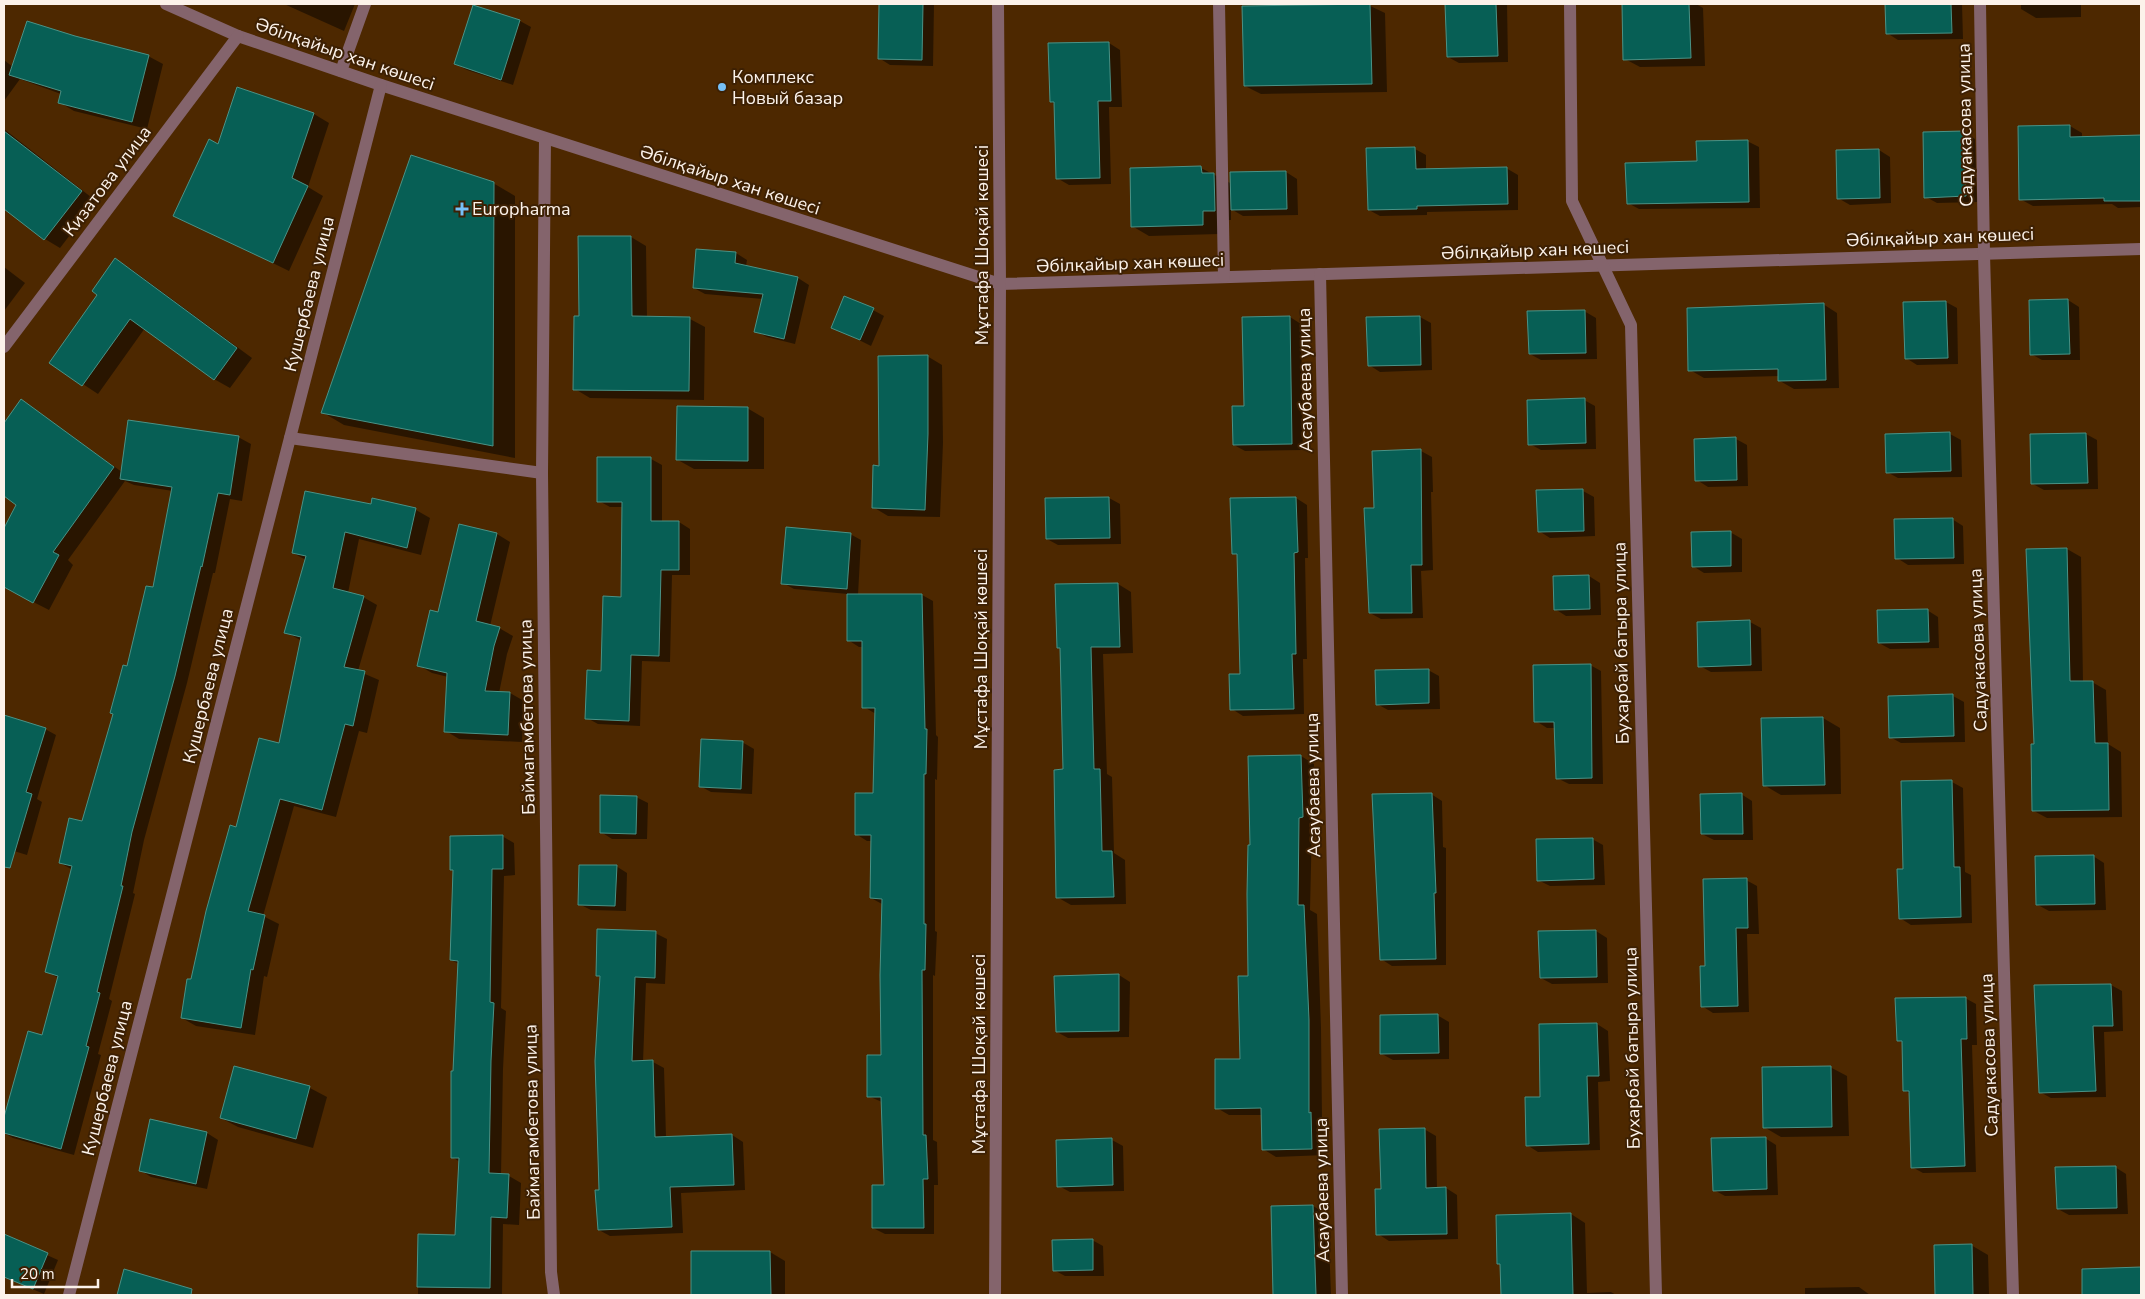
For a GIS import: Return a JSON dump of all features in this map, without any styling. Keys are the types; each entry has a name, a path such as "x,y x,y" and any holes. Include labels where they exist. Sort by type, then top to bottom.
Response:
{"street":[{"name":"Әбілқайыр хан көшесі","path":"166,4 238,36 381,85 1000,284 2141,249"},
{"path":"341,71 365,4"},
{"name":"Мұстафа Шоқай көшесі","path":"995,1295 1000,284 998,4"},
{"path":"1219,4 1224,277"},
{"name":"Бухарбай батыра улица","path":"1570,4 1572,201 1631,325 1656,1295"},
{"name":"Садуакасова улица","path":"1980,4 1984,254 2013,1295"},
{"name":"Кизатова улица","path":"4,347 238,36"},
{"name":"Кушербаева улица","path":"69,1295 381,85"},
{"name":"Баймагамбетова улица","path":"545,139 542,473 551,1272 554,1295"},
{"name":"Асаубаева улица","path":"1320,274 1342,1295"},
{"path":"290,438 542,473"}],"building":[{"path":"879,4 923,4 922,60 878,59"},
{"path":"1370,4 1372,84 1244,86 1242,6"},
{"path":"1445,4 1496,4 1498,56 1447,57"},
{"path":"1622,4 1689,4 1691,58 1623,60"},
{"path":"1885,4 1951,4 1952,33 1886,34"},
{"path":"473,5 520,20 501,80 454,64"},
{"path":"27,21 75,36 149,55 132,122 58,103 61,91 9,75"},
{"path":"1109,42 1111,101 1098,101 1100,178 1056,179 1054,102 1050,102 1048,43"},
{"path":"237,87 314,113 292,178 308,186 273,263 173,216 209,139 218,144"},
{"path":"2070,125 2070,137 2141,135 2141,201 2104,201 2104,198 2019,200 2018,126"},
{"path":"4,131 82,191 44,240 4,209"},
{"path":"1964,131 1966,196 1924,198 1923,132"},
{"path":"1748,140 1749,202 1627,204 1625,163 1697,161 1696,141"},
{"path":"1415,147 1416,169 1507,167 1508,204 1417,206 1417,209 1368,210 1366,148"},
{"path":"1879,149 1880,198 1837,199 1836,150"},
{"path":"411,155 494,182 493,446 321,413"},
{"path":"1201,166 1202,173 1214,173 1215,211 1203,211 1203,225 1131,227 1130,168"},
{"path":"1286,171 1287,209 1231,210 1230,172"},
{"path":"578,236 631,236 632,316 690,317 689,391 573,390 574,316 579,316"},
{"path":"696,249 736,252 735,263 798,277 784,339 754,332 763,294 693,288"},
{"path":"115,258 237,348 214,380 130,319 82,386 49,363 97,295 92,291"},
{"path":"844,296 874,308 860,340 831,328"},
{"path":"2068,299 2070,354 2030,355 2029,300"},
{"path":"1946,301 1948,358 1905,359 1903,302"},
{"path":"1824,303 1826,380 1778,381 1778,369 1688,371 1687,308"},
{"path":"1585,310 1586,353 1529,354 1527,311"},
{"path":"1290,316 1292,444 1233,445 1232,406 1244,406 1242,317"},
{"path":"1420,316 1421,365 1368,366 1366,317"},
{"path":"928,355 928,434 925,510 872,508 873,465 879,466 878,356"},
{"path":"1585,398 1586,443 1528,445 1527,400"},
{"path":"21,399 114,467 53,552 59,555 33,603 4,587 4,528 16,505 4,496 4,423"},
{"path":"677,406 748,407 748,461 676,460"},
{"path":"128,420 239,436 230,495 218,493 175,676 132,832 121,886 123,886 97,992 100,993 86,1046 89,1047 61,1149 4,1133 4,1117 28,1031 42,1035 58,976 45,972 72,866 59,863 69,818 82,821 113,714 110,713 123,665 127,666 146,586 153,587 172,487 120,479"},
{"path":"1950,432 1951,471 1886,473 1885,434"},
{"path":"2086,433 2088,483 2031,484 2030,434"},
{"path":"1736,437 1737,480 1695,481 1694,439"},
{"path":"1421,449 1422,565 1411,565 1412,613 1369,613 1364,508 1374,508 1372,451"},
{"path":"597,457 651,457 651,521 679,521 679,570 661,570 659,656 631,655 629,721 585,719 587,670 601,671 603,596 621,597 622,502 597,502"},
{"path":"1583,489 1584,531 1538,532 1536,490"},
{"path":"305,491 371,504 372,498 416,508 407,548 345,532 333,588 364,596 344,667 365,671 353,726 345,724 322,810 280,799 248,911 265,915 253,970 251,969 241,1028 181,1018 187,979 191,979 206,911 230,825 236,827 259,738 279,743 301,637 284,633 306,556 292,553"},
{"path":"1109,497 1110,538 1046,539 1045,498"},
{"path":"1296,497 1298,552 1294,553 1296,654 1292,654 1294,709 1230,710 1229,674 1240,674 1237,554 1232,554 1230,498"},
{"path":"1953,518 1954,558 1895,559 1894,519"},
{"path":"459,524 497,533 476,621 500,627 494,646 485,691 510,692 508,735 444,732 447,673 417,666 430,610 438,612"},
{"path":"786,527 851,533 847,589 781,584"},
{"path":"1731,531 1731,566 1692,567 1691,532"},
{"path":"2067,548 2070,681 2093,681 2095,743 2108,743 2109,810 2032,811 2031,744 2034,744 2026,549"},
{"path":"1589,575 1590,609 1554,610 1553,576"},
{"path":"1118,583 1120,647 1091,647 1094,769 1100,769 1102,851 1112,851 1114,897 1056,898 1054,770 1063,769 1060,648 1057,648 1055,584"},
{"path":"847,594 922,594 925,729 927,729 926,774 924,774 924,924 926,924 925,970 922,970 923,1135 926,1135 928,1179 923,1179 924,1228 872,1228 872,1185 884,1185 881,1097 867,1097 867,1055 881,1055 880,975 882,899 870,898 871,835 855,835 855,793 873,793 875,708 862,708 862,641 847,641"},
{"path":"1928,609 1929,642 1878,643 1877,610"},
{"path":"1750,620 1751,665 1698,667 1697,622"},
{"path":"1591,664 1592,778 1556,779 1554,722 1534,722 1533,665"},
{"path":"1429,669 1429,703 1376,705 1375,670"},
{"path":"1953,694 1954,736 1889,738 1888,696"},
{"path":"4,715 46,728 26,792 32,794 10,868 4,867"},
{"path":"1823,717 1825,785 1763,786 1761,718"},
{"path":"701,739 743,741 741,789 699,787"},
{"path":"1301,755 1303,817 1299,818 1298,905 1304,905 1309,1020 1309,1113 1311,1112 1312,1149 1262,1150 1261,1108 1215,1109 1215,1059 1240,1059 1238,976 1248,976 1247,894 1248,845 1250,845 1248,756"},
{"path":"1952,780 1954,867 1960,867 1961,917 1899,919 1897,869 1903,869 1901,781"},
{"path":"1432,793 1436,893 1434,893 1436,959 1380,960 1372,794"},
{"path":"1742,793 1743,834 1701,834 1700,794"},
{"path":"600,795 637,796 636,834 600,833"},
{"path":"503,835 503,869 492,869 490,1002 494,1003 489,1173 509,1174 507,1218 491,1217 490,1288 417,1287 418,1234 455,1235 459,1158 451,1158 451,1071 453,1071 458,961 450,960 453,870 450,870 450,836"},
{"path":"1593,838 1594,879 1537,881 1536,839"},
{"path":"2094,855 2095,904 2036,905 2035,856"},
{"path":"579,865 617,865 615,906 578,905"},
{"path":"1747,878 1748,928 1736,928 1738,1006 1701,1007 1700,966 1705,966 1703,879"},
{"path":"597,929 656,931 655,978 635,977 632,1061 653,1060 655,1137 732,1134 734,1185 670,1187 672,1227 598,1230 595,1190 599,1190 595,1061 600,976 596,976"},
{"path":"1596,930 1597,977 1540,978 1538,931"},
{"path":"1119,974 1119,1031 1056,1032 1054,976"},
{"path":"2111,984 2113,1026 2093,1026 2096,1091 2039,1093 2034,985"},
{"path":"1966,997 1967,1039 1961,1039 1965,1166 1911,1168 1909,1091 1903,1091 1902,1041 1897,1041 1895,998"},
{"path":"1438,1014 1439,1053 1380,1054 1380,1015"},
{"path":"1597,1023 1599,1076 1587,1076 1589,1144 1526,1146 1525,1097 1540,1097 1539,1024"},
{"path":"234,1066 310,1086 296,1139 220,1118"},
{"path":"1831,1066 1832,1127 1763,1128 1762,1067"},
{"path":"150,1119 207,1132 196,1184 139,1171"},
{"path":"1425,1128 1426,1188 1446,1187 1447,1234 1376,1235 1375,1189 1381,1189 1379,1129"},
{"path":"1766,1137 1767,1189 1713,1191 1711,1138"},
{"path":"1112,1138 1113,1185 1057,1187 1056,1140"},
{"path":"2116,1166 2117,1208 2057,1209 2055,1167"},
{"path":"1313,1205 1316,1295 1273,1295 1271,1206"},
{"path":"1571,1213 1573,1295 1501,1295 1500,1264 1497,1264 1496,1215"},
{"path":"4,1234 48,1253 33,1289 4,1277"},
{"path":"1093,1239 1093,1270 1053,1271 1052,1240"},
{"path":"1972,1244 1973,1295 1935,1295 1934,1245"},
{"path":"691,1251 770,1251 771,1295 691,1295"},
{"path":"2141,1267 2141,1295 2082,1295 2082,1269"},
{"path":"124,1269 192,1289 191,1295 117,1295"}],"place":[{"name":"Комплекс Новый базар","path":"722,87"},
{"name":"Europharma","path":"462,209"}]}
